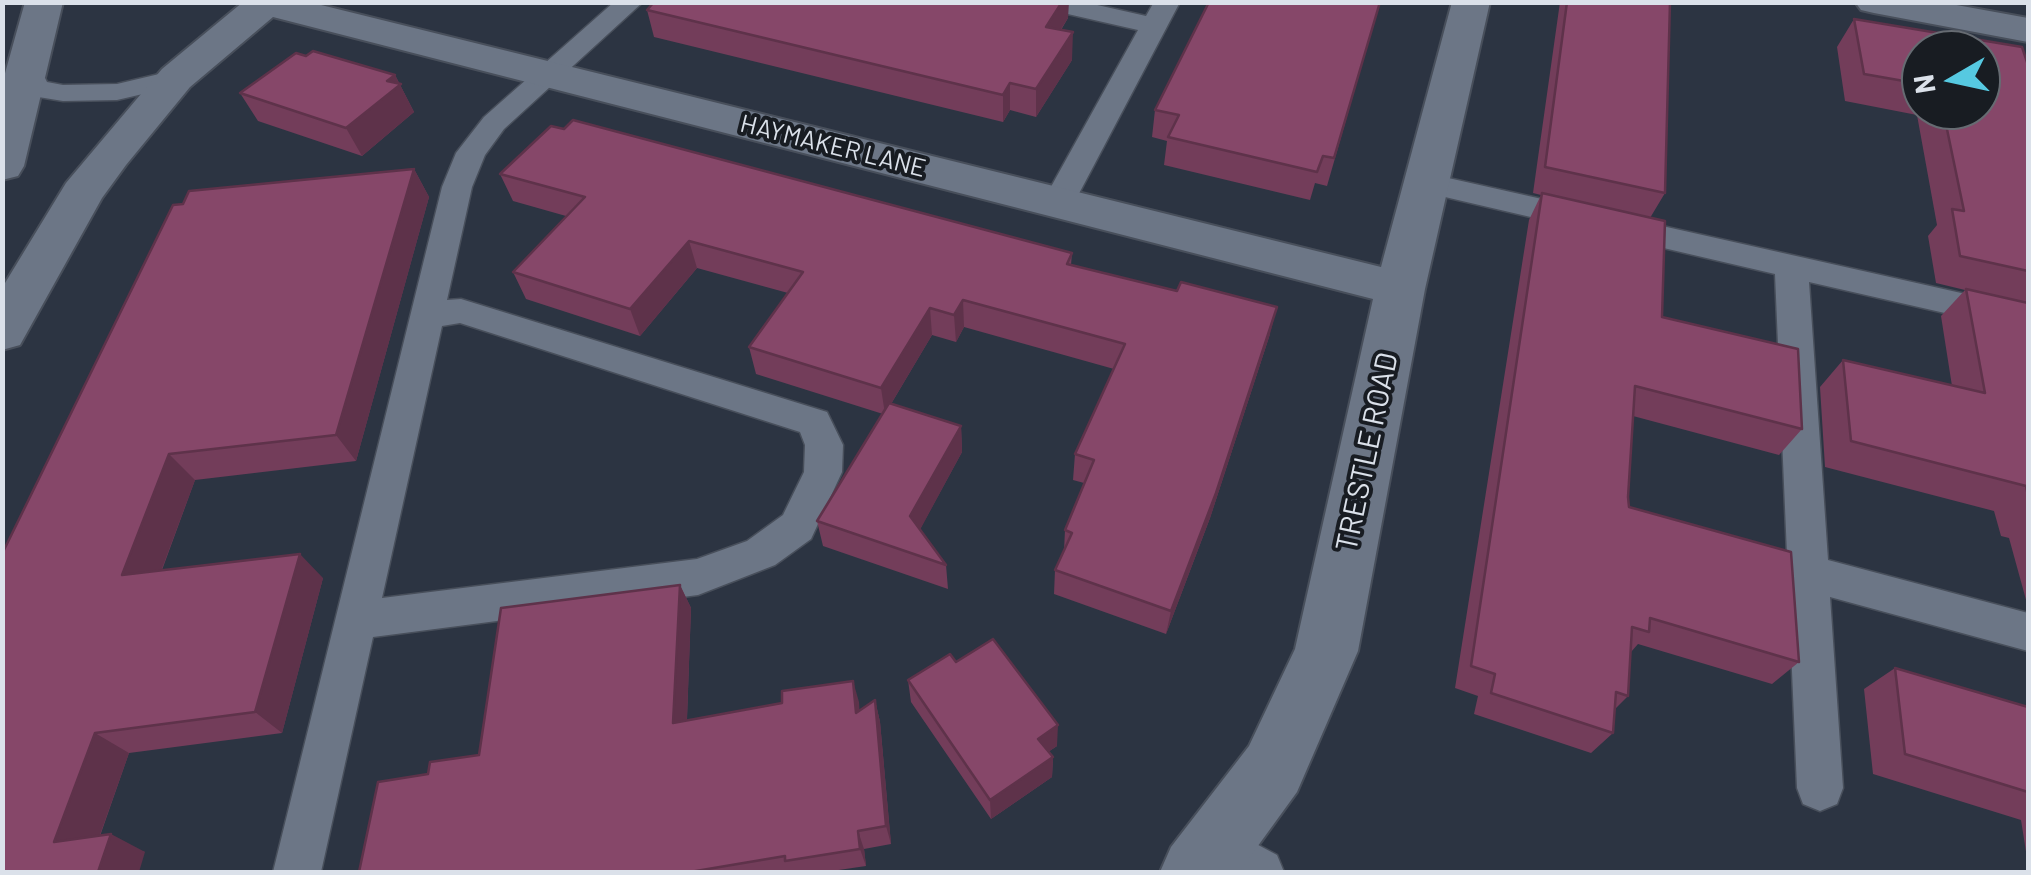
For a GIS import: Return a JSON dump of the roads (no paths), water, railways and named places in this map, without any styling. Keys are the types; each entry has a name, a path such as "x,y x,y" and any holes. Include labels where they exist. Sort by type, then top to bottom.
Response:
{"street":[{"path":"2,166 44,2"},
{"name":"TRESTLE ROAD","path":"1224,864 1273,769 1326,651 1400,289 1471,2"},
{"path":"1874,2 2028,30"},
{"path":"2,332 82,192 176,78 266,3"},
{"name":"HAYMAKER LANE","path":"266,3 1400,289"}],"lane":[{"path":"297,872 458,187 471,153 494,123 630,2"},
{"path":"1046,2 1161,14 1058,202"},
{"path":"28,70 36,88 63,93 117,92 176,78"},
{"path":"1426,183 2028,320"},
{"path":"1791,266 1820,788"},
{"path":"356,620 698,578 761,553 796,528 824,472 824,445 814,422 461,311 428,315"},
{"path":"1809,572 2028,632"}]}
